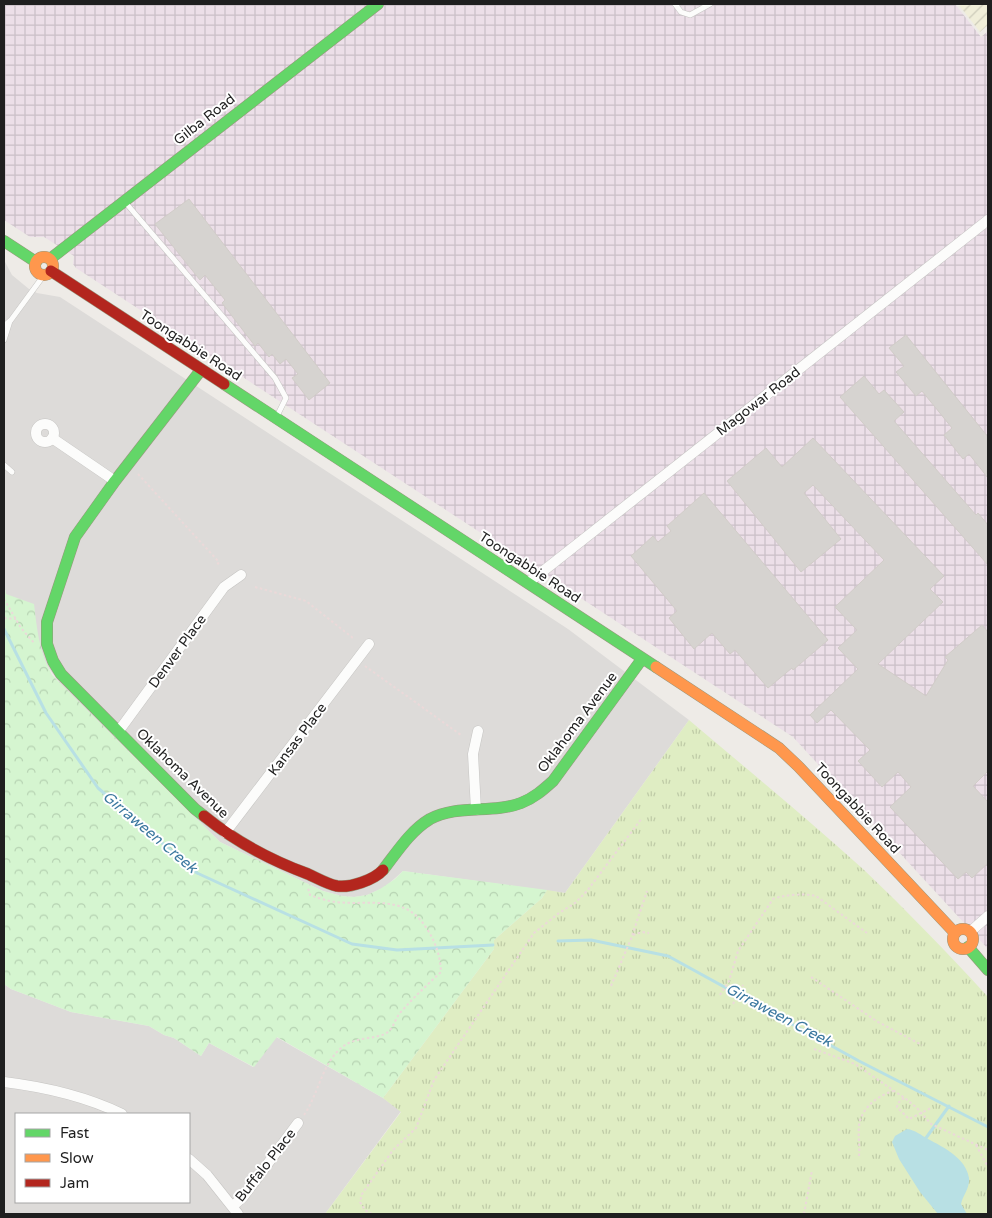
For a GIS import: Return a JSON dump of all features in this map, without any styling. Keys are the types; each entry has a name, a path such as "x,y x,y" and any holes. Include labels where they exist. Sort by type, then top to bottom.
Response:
{"street":[{"name":"Gilba Road","path":"49,268 124,201 378,4"},
{"name":"Magowar Road","path":"528,583 988,220"},
{"path":"4,241 36,262 36,270 40,274 49,268"},
{"name":"Toongabbie Road","path":"49,268 201,370 778,748 798,766 955,933"},
{"name":"Oklahoma Avenue","path":"201,370 82,526 74,542 47,622 47,644 53,661 61,674 195,809 225,834 274,861 338,886 362,883 380,873 414,832 431,819 449,812 506,807 521,803 538,794 553,781 642,659"},
{"path":"52,438 115,481"},
{"name":"Denver Place","path":"118,732 224,587 242,575"},
{"name":"Kansas Place","path":"225,834 369,644"},
{"path":"476,810 473,754 478,731"},
{"path":"970,932 988,916"},
{"path":"964,929 970,932 973,940 968,947 961,949 955,944 953,937 955,933 964,929"},
{"path":"968,947 988,970"},
{"path":"4,1082 59,1091 120,1113"},
{"name":"Buffalo Place","path":"235,1210 242,1197 298,1123"},
{"path":"190,1160 207,1176 235,1210"}],"lane":[{"path":"674,4 681,12 690,14 710,4"},
{"path":"124,201 275,378 286,398 276,418"},
{"path":"4,326 11,320 49,268"},
{"path":"4,340 11,320"},
{"path":"4,465 12,472"}],"path":[{"path":"138,474 219,562 216,565"},
{"path":"255,587 306,601 353,638"},
{"path":"4,599 27,635 53,661"},
{"path":"4,618 16,619"},
{"path":"362,664 460,735"},
{"path":"372,1214 365,1210 360,1202 362,1194 393,1150 416,1128 434,1080 452,1052 534,933 559,912 575,903 587,891 642,818"},
{"path":"298,1123 312,1104 329,1063 341,1048 356,1040 386,1034 393,1027 398,1015 441,972 440,956 435,942 424,924 415,914 400,906 375,902 336,902 310,895 305,873"},
{"path":"611,986 633,935 647,891"},
{"path":"720,994 729,981 743,942 773,899 781,896 806,893 816,896 867,933"},
{"path":"633,935 642,932 649,933"},
{"path":"810,978 878,1022 922,1045"},
{"path":"733,1004 743,985"},
{"path":"814,1049 855,1064 904,1098 931,1124 988,1150"},
{"path":"859,1156 860,1120 872,1102 883,1094 894,1091"},
{"path":"904,1098 898,1103 897,1108 909,1119 931,1108"},
{"path":"976,1144 988,1167"},
{"path":"804,1214 812,1170"}],"shaded area":[{"path":"4,4 955,4 981,37 988,31 988,949 793,737 76,268 73,264 74,256 44,237 30,237 4,220"},
{"path":"958,4 988,4 988,25 980,32"},
{"path":"4,260 12,275 29,289 37,293 60,297 568,629 689,720 565,893 403,871 385,887 367,895 342,896 323,891 220,842 61,685 46,664 39,644 6,594 4,582"},
{"path":"4,984 11,989 71,1012 149,1026 164,1035 174,1038 201,1056 209,1043 253,1067 276,1037 383,1098 401,1111 325,1214 4,1214"}],"green space":[{"path":"4,582 6,594 34,604 41,649 52,675 220,842 323,891 342,896 367,895 395,879 403,871 547,890 542,898 494,940 494,949 383,1098 277,1037 254,1067 209,1043 201,1056 174,1038 164,1035 149,1026 71,1012 11,989 4,984"},
{"path":"689,720 863,869 927,932 988,997 988,1214 325,1214 401,1112 383,1098 494,949 494,940 542,898 547,890 565,893"}],"water":[{"path":"907,1129 947,1150 959,1159 969,1178 961,1204 967,1214 938,1214 920,1192 899,1159 892,1142 895,1136"}],"building":[{"path":"189,199 330,383 309,400 292,378 298,374 286,359 280,364 272,354 269,357 258,343 255,346 222,303 225,300 205,275 200,280 155,224"},
{"path":"906,335 988,437 988,478 969,454 963,459 944,435 952,428 922,391 916,396 896,372 904,366 889,348"},
{"path":"864,376 879,394 884,390 904,412 894,421 976,515 978,513 988,525 988,565 840,397"},
{"path":"813,438 944,576 930,589 943,602 878,664 926,696 948,660 945,657 982,625 988,632 988,771 973,786 988,802 988,863 972,878 966,872 958,879 890,807 911,787 898,772 882,787 858,761 870,750 831,710 817,723 810,715 858,669 838,648 857,630 835,607 884,560 813,485 804,493 841,539 801,572 727,481 766,448 782,467"},
{"path":"704,493 828,640 793,670 792,668 768,688 735,650 730,654 712,633 694,649 669,618 677,611 631,556 653,536 658,542 671,531 667,526"}],"waterway":[{"name":"Girraween Creek","path":"4,629 46,713 98,788 197,873 352,944 397,950 493,945"},
{"name":"Girraween Creek","path":"558,941 591,940 668,956 859,1061 988,1127"},
{"path":"926,1138 949,1106"}],"traffic: fast":[{"path":"50,259 378,4"},
{"path":"4,241 36,262"},
{"path":"201,370 115,481 75,537 47,622 47,644 53,661 61,674 204,816"},
{"path":"224,384 656,667"},
{"path":"383,870 410,836 430,819 441,814 463,810 510,806 526,801 542,791 553,781 642,659"},
{"path":"968,947 988,970"}],"traffic: slow":[{"path":"44,257 50,260 53,266 50,272 44,275 38,272 35,266 38,260 44,257"},
{"path":"656,667 779,748 955,933"},
{"path":"963,929 970,932 973,939 970,946 963,949 956,946 953,939 956,932 963,929"}],"traffic: jam":[{"path":"51,271 224,384"},
{"path":"204,816 254,850 333,885 348,886 362,882 374,877 383,870"}]}
